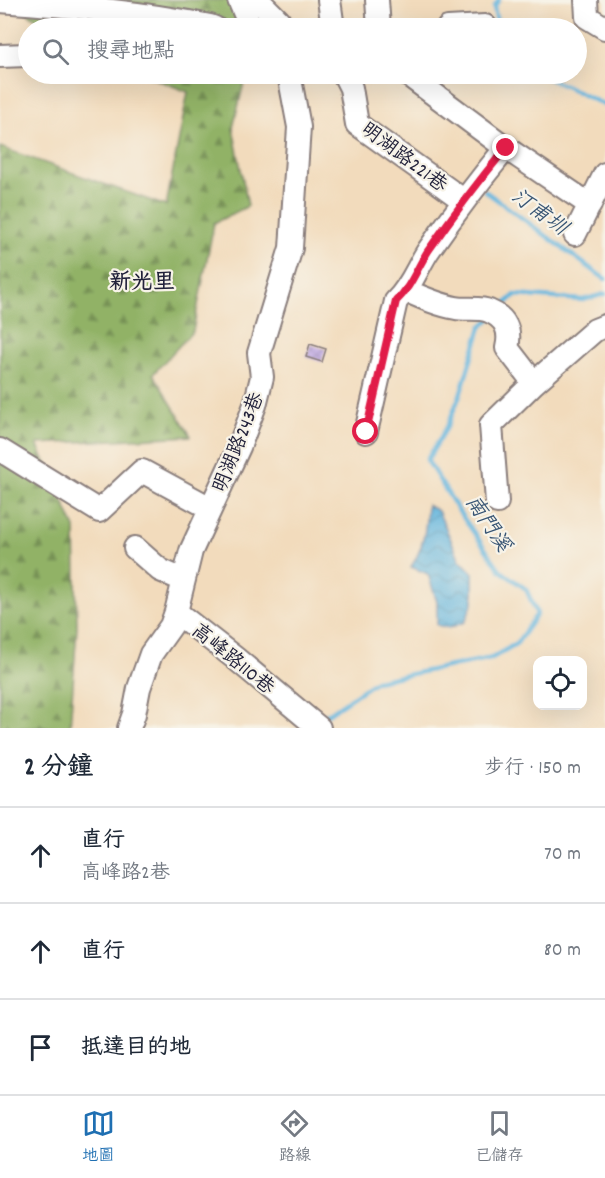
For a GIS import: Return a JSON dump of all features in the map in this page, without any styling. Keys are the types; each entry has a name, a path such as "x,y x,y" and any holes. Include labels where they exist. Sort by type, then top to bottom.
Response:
{"lane":[{"path":"239,0 247,18"},
{"path":"258,0 276,18"},
{"path":"329,0 332,18"},
{"path":"377,0 378,18"},
{"path":"586,0 587,17 605,28"},
{"path":"0,1 82,7 172,18"},
{"path":"0,56 18,55"},
{"name":"明湖路243巷","path":"129,728 135,714 139,688 151,654 171,626 176,612 191,551 239,447 255,405 262,377 259,353 291,248 299,127 291,84"},
{"name":"明湖路221巷","path":"349,84 357,123 463,200"},
{"path":"420,84 506,148 590,205"},
{"path":"366,432 396,301 407,291 416,268 463,200 506,148"},
{"path":"575,234 605,174"},
{"path":"407,291 436,303 495,315 506,324 510,336 507,348 534,383"},
{"path":"497,502 491,425 534,383 595,330 605,326"},
{"path":"0,450 99,511 142,471 210,508"},
{"path":"135,548 160,570 183,580"},
{"name":"高峰路110巷","path":"176,612 319,728"}],"green space":[{"path":"8,0 230,0 237,18 35,18"},
{"path":"168,84 244,84 233,128 248,206 214,223 193,331 153,374 191,436 37,444 75,528 77,627 70,728 0,728 0,147 166,206 188,92"}],"water":[{"path":"427,505 438,511 460,560 473,573 473,602 465,622 449,628 437,625 437,602 428,574 411,567 424,538"}],"building":[{"path":"310,344 326,349 322,362 306,357"}],"waterway":[{"name":"南門溪","path":"496,18 494,7 499,0"},
{"name":"南門溪","path":"560,84 605,105"},
{"name":"汀甫圳","path":"485,191 605,279"},
{"name":"南門溪","path":"500,309 515,295 583,300 605,294"},
{"name":"南門溪","path":"319,720 376,681 492,658 517,643 537,614 526,589 501,571 460,513 427,460 447,427 460,395 481,327 490,319"}],"district":[{"name":"新光里","path":"142,280"}],"route":[{"path":"366,432 396,301 407,291 416,268 463,200 506,148"}]}
